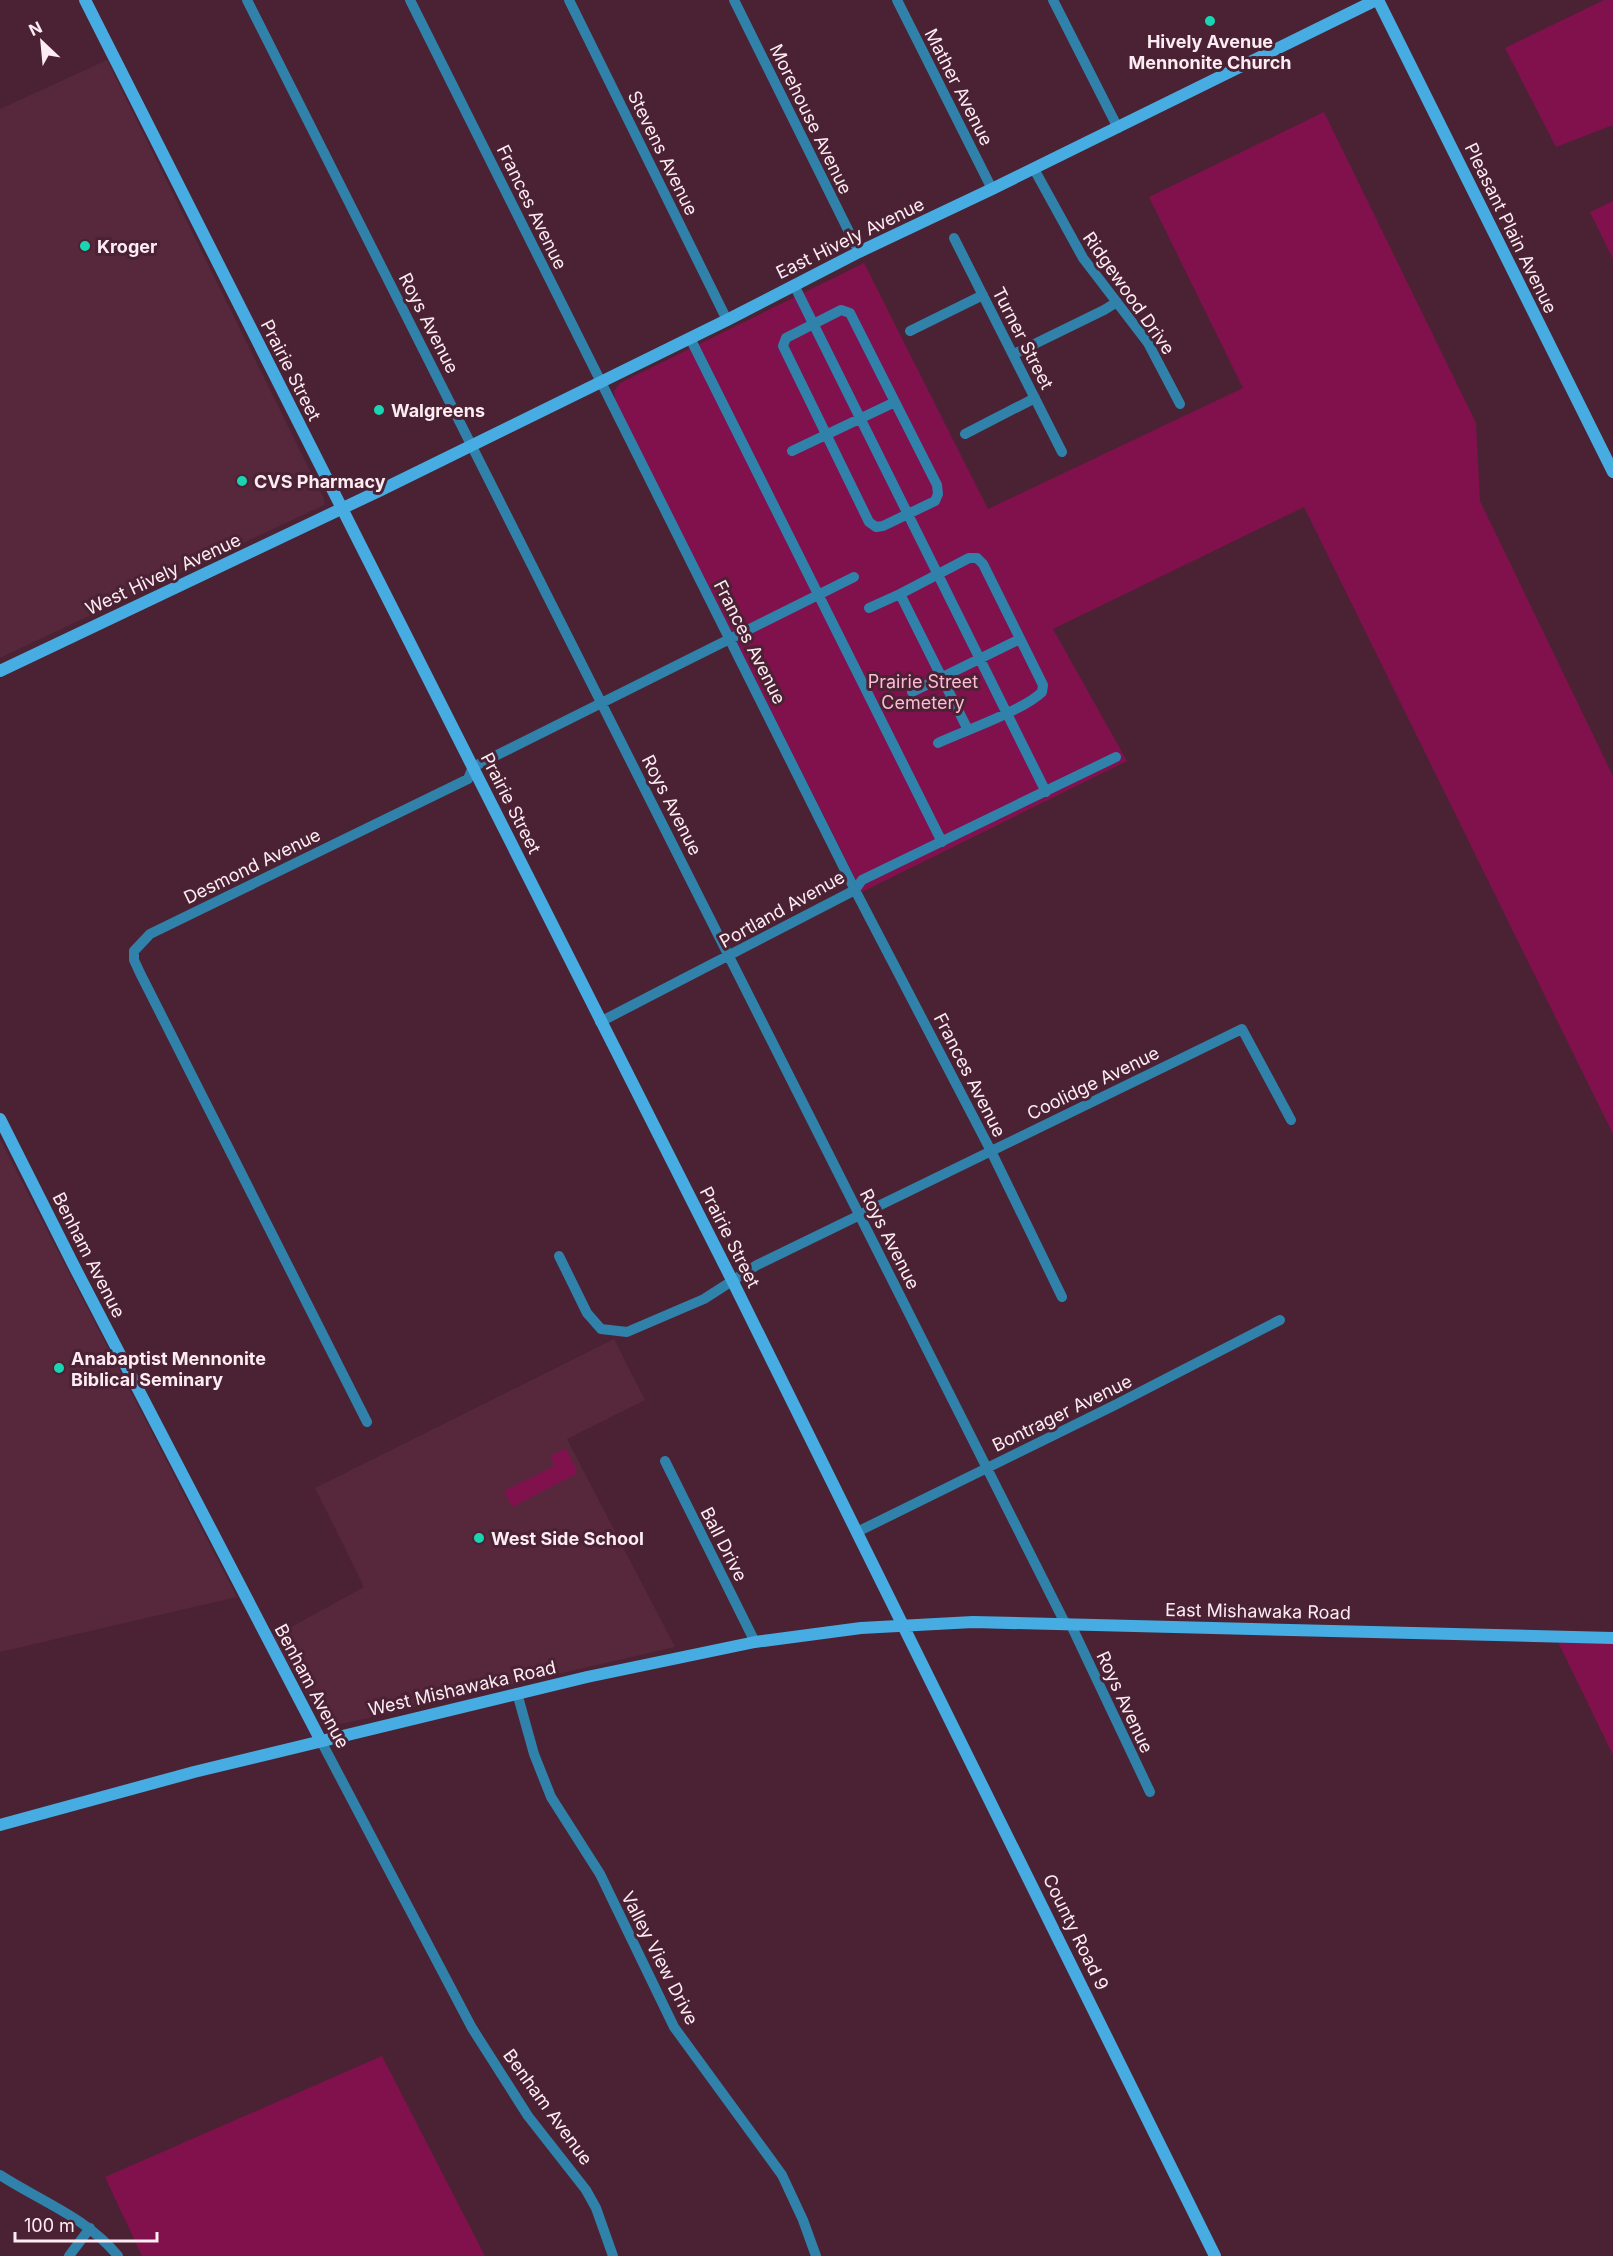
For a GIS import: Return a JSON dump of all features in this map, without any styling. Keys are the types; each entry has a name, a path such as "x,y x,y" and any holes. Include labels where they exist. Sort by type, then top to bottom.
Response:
{"main road":[{"name":"Prairie Street","path":"85,0 732,1280 903,1624"},
{"name":"East Hively Avenue","path":"342,510 727,320 859,252 993,189 1377,0"},
{"name":"Pleasant Plain Avenue","path":"1377,0 1613,472"},
{"name":"West Hively Avenue","path":"0,671 342,510"},
{"name":"Benham Avenue","path":"0,1119 321,1741"},
{"name":"East Mishawaka Road","path":"903,1624 973,1622 1613,1638"},
{"name":"West Mishawaka Road","path":"0,1825 85,1800 518,1693 755,1642 903,1624"},
{"name":"County Road 9","path":"903,1624 1215,2256"}],"street":[{"name":"Roys Avenue","path":"247,0 987,1468 1069,1625 1150,1792"},
{"name":"Frances Avenue","path":"410,0 855,890 991,1151 1062,1297"},
{"name":"Stevens Avenue","path":"569,0 727,320"},
{"name":"Morehouse Avenue","path":"734,0 859,252"},
{"name":"Mather Avenue","path":"897,0 993,189"},
{"path":"1053,0 1118,128"},
{"name":"Ridgewood Drive","path":"1034,169 1083,258 1148,343 1180,404"},
{"name":"Turner Street","path":"954,238 1062,452"},
{"path":"794,285 1046,792"},
{"path":"910,331 983,295"},
{"path":"1014,354 1117,302"},
{"path":"841,310 850,313 895,402 937,485 938,494 935,501 884,526 876,527 869,522 783,346 786,338 841,310"},
{"path":"690,338 942,842"},
{"path":"965,434 1035,398"},
{"path":"792,451 895,402"},
{"path":"869,608 969,558 977,558 983,564 1043,685 1042,692 1036,698 938,743"},
{"name":"Desmond Avenue","path":"367,1422 140,974 134,960 134,951 150,934 468,779 473,767 854,578"},
{"path":"900,594 968,730"},
{"path":"912,692 1020,639"},
{"name":"Portland Avenue","path":"600,1022 855,890 862,880 1116,757"},
{"name":"Coolidge Avenue","path":"559,1256 587,1313 601,1329 627,1332 704,1299 757,1265 1242,1029 1291,1120"},
{"name":"Bontrager Avenue","path":"857,1532 1280,1320"},
{"name":"Ball Drive","path":"665,1461 755,1642"},
{"name":"Valley View Drive","path":"518,1693 534,1754 551,1797 600,1874 674,2027 782,2175 803,2220 816,2256"},
{"name":"Benham Avenue","path":"321,1741 472,2028 528,2116 586,2190 597,2208 614,2256"},
{"path":"0,2175 35,2197 76,2217 105,2240 118,2256"},
{"path":"69,2256 90,2228"}],"shaded area":[{"path":"107,60 324,499 324,505 0,658 0,109"},
{"name":"Anabaptist Mennonite Biblical Seminary","path":"0,1139 237,1597 0,1652"},
{"name":"West Side School","path":"614,1339 645,1400 567,1439 675,1647 342,1724 322,1719 273,1637 364,1587 315,1488"}],"green space":[{"path":"1604,0 1613,0 1613,125 1556,147 1505,48"},
{"name":"Prairie Street Cemetery","path":"1324,112 1476,423 1480,501 1613,776 1613,1134 1304,507 1053,629 1127,761 862,892 615,400 614,391 620,383 864,263 988,509 1243,388 1149,197"},
{"path":"1613,201 1613,259 1590,212"},
{"path":"564,1449 577,1471 576,1474 512,1507 504,1491 555,1466 551,1458"},
{"path":"1558,1642 1613,1644 1613,1755"},
{"path":"382,2056 485,2256 142,2256 105,2177"}],"place":[{"name":"Hively Avenue Mennonite Church","path":"1210,21"},
{"name":"Kroger","path":"85,246"},
{"name":"Walgreens","path":"379,410"},
{"name":"CVS Pharmacy","path":"242,481"},
{"name":"Anabaptist Mennonite Biblical Seminary","path":"59,1368"},
{"name":"West Side School","path":"479,1538"}]}
